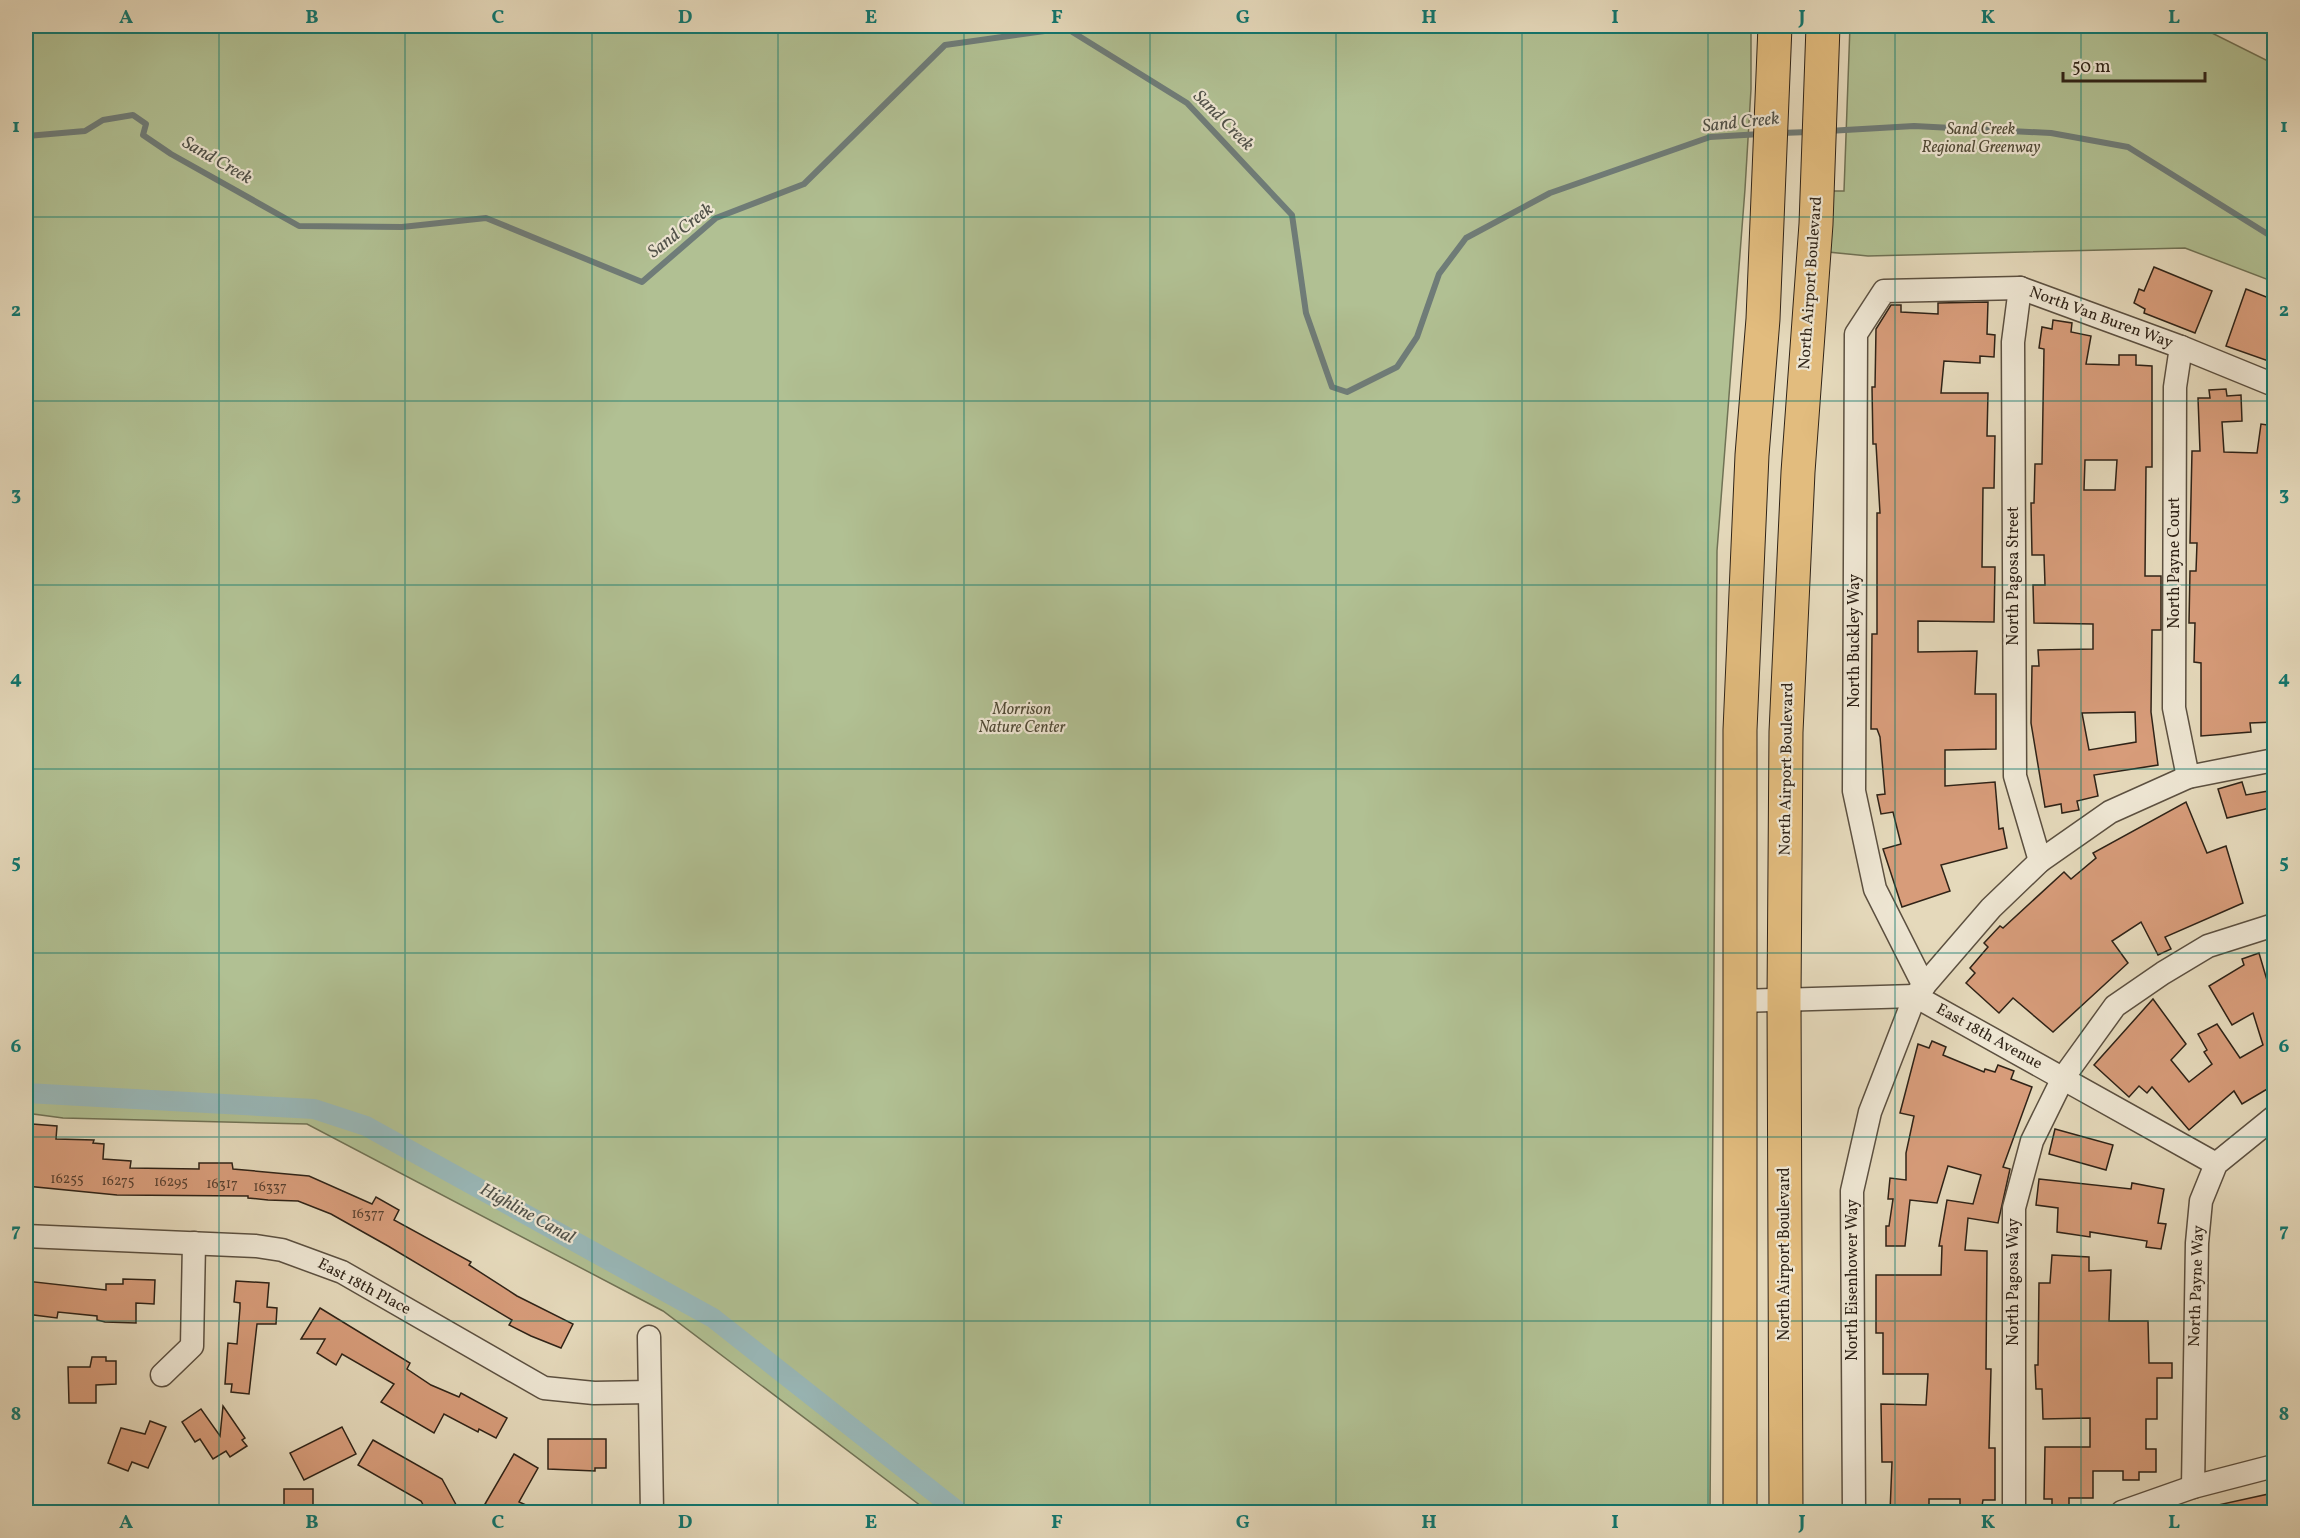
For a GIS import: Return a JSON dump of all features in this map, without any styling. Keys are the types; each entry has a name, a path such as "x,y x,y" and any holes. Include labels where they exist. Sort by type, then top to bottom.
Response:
{"main road":[{"path":"1740,1512 1740,730 1775,26"},
{"name":"North Airport Boulevard","path":"1786,1512 1784,999 1786,721 1798,472 1816,224 1823,26"}],"street":[{"name":"North Van Buren Way","path":"1884,291 2020,288 2181,347 2274,385"},
{"name":"North Pagosa Street","path":"2020,288 2013,342 2015,776 2040,861"},
{"name":"North Buckley Way","path":"1884,291 1857,334 1854,791 1875,889 1920,991"},
{"name":"North Payne Court","path":"2181,347 2175,387 2174,708 2188,777"},
{"name":"North Eisenhower Way","path":"1854,1512 1852,1191 1870,1112 1920,991 1991,908 2040,861 2110,812 2188,777 2274,760"},
{"name":"North Pagosa Way","path":"2014,1512 2014,1208 2032,1141 2063,1078 2115,1006 2208,946 2274,925"},
{"path":"1740,1001 1920,991"},
{"name":"East 18th Avenue","path":"1920,991 2063,1078 2216,1164"},
{"name":"North Payne Way","path":"2193,1487 2197,1243 2201,1201 2216,1164 2274,1117"},
{"name":"East 18th Place","path":"26,1236 256,1246 282,1250 313,1259 363,1283 543,1388 594,1393 649,1392"},
{"path":"162,1375 192,1346 194,1243"},
{"path":"649,1337 652,1512"},
{"path":"2122,1512 2193,1487 2274,1466"}],"green space":[{"name":"Morrison Nature Center","path":"26,26 1751,26 1751,89 1745,189 1717,551 1710,1512 929,1512 663,1311 307,1124 63,1118 26,1113"},
{"name":"Sand Creek Regional Greenway","path":"1850,26 2198,26 2274,64 2274,282 2185,248 1868,256 1828,252 1833,191 1844,191"}],"building":[{"path":"2154,267 2212,291 2195,333 2144,313 2145,309 2134,303 2139,289 2144,291"},
{"path":"2246,289 2274,300 2274,363 2226,346"},
{"path":"1988,302 1987,334 1995,335 1994,357 1980,356 1980,363 1944,361 1941,393 1988,393 1987,436 1995,436 1994,488 1983,488 1982,567 1995,567 1994,622 1918,621 1918,652 1977,651 1975,694 1996,694 1996,749 1945,750 1945,786 1995,782 1999,829 2003,828 2007,848 1941,865 1950,891 1902,907 1883,849 1901,844 1893,812 1881,814 1877,795 1885,794 1880,737 1877,729 1871,729 1872,634 1877,634 1877,513 1880,513 1876,444 1873,444 1872,387 1875,387 1876,329 1891,305 1901,305 1901,312 1938,314 1938,303"},
{"path":"2053,320 2072,323 2071,332 2091,336 2086,364 2119,365 2119,355 2136,355 2136,365 2152,366 2152,467 2146,467 2145,576 2161,576 2161,630 2152,630 2151,712 2158,765 2094,775 2098,796 2077,801 2079,810 2062,813 2061,804 2045,807 2031,723 2032,666 2039,666 2038,650 2093,649 2093,624 2034,623 2033,585 2045,585 2044,555 2032,555 2031,503 2034,503 2035,464 2042,464 2044,349 2039,348 2042,327 2052,329","holes":["2085,460 2117,460 2115,490 2084,490","2135,712 2136,742 2089,750 2082,713"]},
{"path":"2226,389 2227,396 2241,395 2242,421 2222,422 2224,452 2257,453 2261,424 2274,426 2274,722 2250,723 2251,732 2201,736 2201,663 2194,662 2195,623 2189,623 2190,571 2196,571 2197,543 2190,543 2192,451 2200,451 2198,398 2210,398 2209,390"},
{"path":"2242,782 2246,795 2274,790 2274,807 2227,818 2218,789"},
{"path":"2186,802 2207,853 2226,846 2243,903 2165,937 2171,949 2158,955 2141,922 2112,941 2128,963 2053,1032 2013,998 1999,1013 1966,983 1975,973 1970,968 1988,947 1984,943 2000,926 2003,928 2064,872 2071,879 2096,858 2093,853"},
{"path":"2259,953 2274,1004 2274,1085 2242,1104 2234,1091 2189,1130 2152,1087 2147,1093 2139,1086 2129,1097 2094,1065 2153,999 2186,1044 2171,1060 2189,1082 2212,1064 2204,1052 2207,1050 2198,1034 2217,1024 2240,1058 2263,1045 2253,1013 2232,1025 2209,986 2244,965 2242,959"},
{"path":"1932,1041 1946,1047 1943,1055 1984,1072 1985,1069 1995,1072 1998,1065 2014,1071 2011,1079 2032,1087 2003,1167 2010,1169 1998,1223 1968,1218 1965,1250 1987,1251 1986,1369 1991,1369 1989,1448 1995,1448 1995,1500 1983,1500 1982,1506 1960,1506 1960,1499 1929,1499 1929,1505 1908,1505 1908,1512 1890,1512 1892,1462 1882,1462 1881,1404 1926,1405 1928,1374 1883,1374 1883,1333 1876,1333 1876,1275 1941,1275 1942,1246 1939,1246 1947,1200 1973,1204 1981,1175 1948,1166 1937,1203 1910,1200 1905,1246 1886,1246 1886,1226 1889,1226 1893,1199 1888,1199 1890,1178 1906,1180 1906,1153 1914,1116 1900,1113 1918,1044 1929,1048"},
{"path":"32,1124 57,1126 56,1139 94,1140 93,1143 104,1144 103,1159 131,1161 130,1168 199,1169 199,1163 232,1163 233,1169 309,1176 372,1204 376,1197 399,1210 394,1220 471,1262 469,1265 517,1296 573,1324 561,1348 531,1336 509,1325 512,1320 388,1246 331,1214 298,1201 248,1198 248,1196 117,1195 26,1186 26,1160 29,1160"},
{"path":"2055,1129 2113,1145 2106,1170 2049,1154"},
{"path":"2039,1179 2131,1189 2132,1183 2164,1189 2158,1223 2166,1224 2161,1249 2146,1247 2147,1241 2090,1232 2090,1237 2057,1232 2058,1208 2036,1205"},
{"path":"2052,1255 2089,1257 2089,1271 2111,1270 2109,1321 2148,1321 2149,1363 2172,1363 2172,1378 2157,1378 2157,1419 2146,1419 2146,1449 2156,1449 2156,1472 2139,1472 2139,1480 2123,1480 2123,1471 2093,1471 2093,1498 2069,1498 2069,1508 2052,1508 2052,1499 2044,1499 2045,1447 2090,1447 2090,1418 2043,1419 2042,1389 2036,1389 2039,1283 2050,1283"},
{"path":"123,1279 155,1280 154,1304 136,1303 136,1323 105,1322 97,1320 97,1316 58,1312 57,1318 26,1314 26,1281 106,1290 106,1284 123,1284"},
{"path":"236,1281 269,1283 267,1307 277,1308 276,1324 257,1324 249,1394 231,1392 232,1384 225,1384 228,1343 237,1344 240,1303 234,1302"},
{"path":"320,1308 410,1363 407,1369 431,1385 459,1397 461,1393 507,1418 496,1438 479,1429 478,1432 444,1414 434,1433 381,1402 394,1384 342,1354 336,1365 317,1353 325,1339 301,1339"},
{"path":"92,1357 106,1357 106,1361 116,1361 116,1384 96,1385 96,1403 69,1403 68,1367 90,1367"},
{"path":"223,1406 245,1438 242,1440 247,1446 230,1457 226,1451 213,1459 200,1439 195,1442 182,1422 201,1409 220,1436"},
{"path":"150,1421 166,1427 148,1468 132,1462 128,1471 108,1463 121,1428 145,1434"},
{"path":"342,1427 356,1454 304,1480 290,1453"},
{"path":"548,1439 606,1439 606,1468 595,1468 595,1471 548,1469"},
{"path":"373,1440 442,1479 460,1512 427,1512 421,1501 358,1465"},
{"path":"514,1454 538,1468 519,1502 542,1512 501,1512 485,1504"},
{"path":"284,1489 313,1489 313,1512 284,1512"},
{"path":"2273,1493 2274,1512 2219,1512 2218,1505"}],"waterway":[{"name":"Sand Creek","path":"26,139 27,136 85,131 103,120 133,115 146,124 143,135 171,154 299,226 402,227 486,218 642,282 716,218 804,184 945,45 1066,28 1187,103 1292,215 1306,313 1332,387 1347,392 1397,367 1417,337 1439,274 1466,238 1550,193 1710,137 1761,134"},
{"name":"Sand Creek","path":"1828,131 1914,126 2051,133 2128,147 2274,238"},
{"name":"Sand Creek","path":"1781,133 1809,132"},
{"name":"Highline Canal","path":"26,1093 314,1109 366,1126 713,1318 959,1512"}]}
